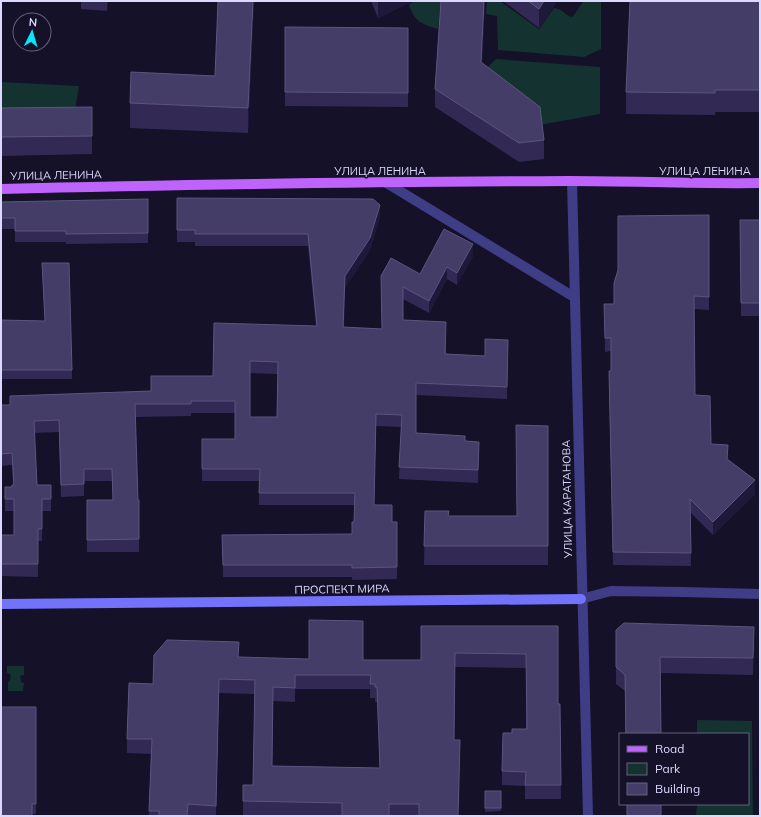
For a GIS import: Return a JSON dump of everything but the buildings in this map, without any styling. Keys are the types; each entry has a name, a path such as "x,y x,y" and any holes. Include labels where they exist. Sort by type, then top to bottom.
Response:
{"main road":[{"name":"УЛИЦА ЛЕНИНА","path":"1,189 166,184 385,182 572,181 760,183"},
{"name":"ПРОСПЕКТ МИРА","path":"1,604 582,599"}],"street":[{"name":"УЛИЦА КАРАТАНОВА","path":"572,181 588,816"},
{"path":"385,182 574,297"},
{"name":"ПРОСПЕКТ МИРА","path":"582,599 611,591 760,594"}],"green space":[{"path":"415,1 441,1 438,29 423,24 413,15 409,4"},
{"path":"487,1 500,1 539,29 554,8 572,17 584,1 601,1 601,49 584,57 498,50 497,16 486,14"},
{"path":"496,59 600,67 600,114 540,125 482,73"},
{"path":"1,82 79,86 75,111 1,112"},
{"path":"7,666 24,666 24,675 20,676 21,682 24,683 23,691 8,691 8,682 11,675 7,673"},
{"path":"697,720 752,721 753,816 696,816 697,805 749,805 749,733 697,733"}]}
